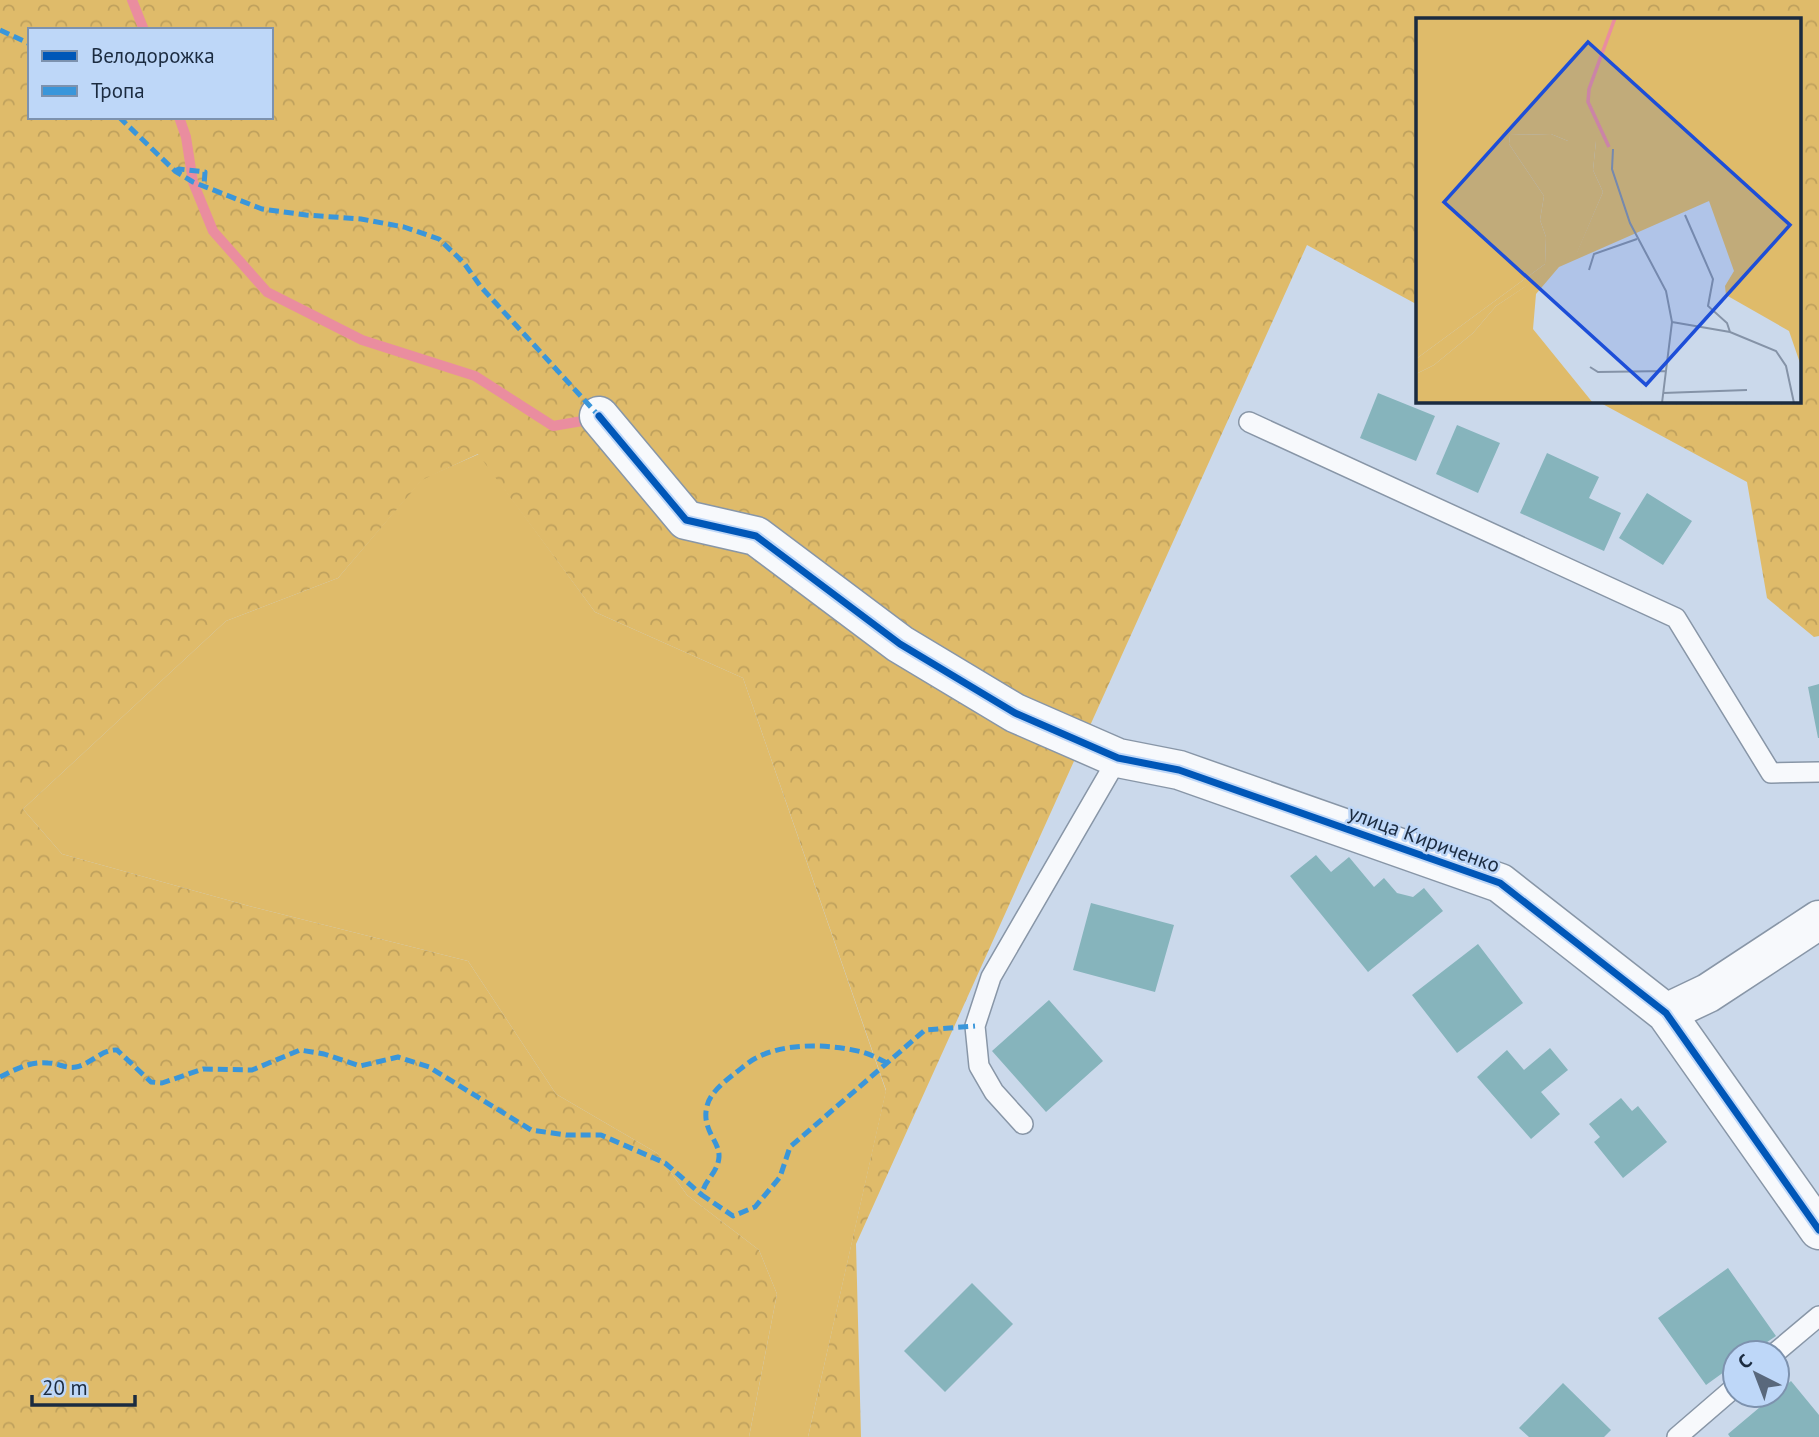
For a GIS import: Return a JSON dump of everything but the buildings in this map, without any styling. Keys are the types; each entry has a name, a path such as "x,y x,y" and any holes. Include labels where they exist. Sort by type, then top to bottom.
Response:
{"street":[{"name":"улица Кириченко","path":"599,416 686,520 756,537 900,643 1015,712 1118,758 1179,770 1500,883 1666,1013 1819,1230"},
{"path":"1666,1013 1709,993 1819,920"}],"lane":[{"path":"1249,422 1676,618 1771,773 1819,772"},
{"path":"1023,1124 994,1092 979,1066 975,1026 990,977 1118,758"},
{"path":"1791,1340 1819,1316"},
{"path":"1677,1437 1721,1399"}],"green space":[{"path":"0,0 1819,0 1819,636 1814,637 1767,598 1747,482 1599,402 1801,402 1801,18 1416,18 1416,304 1307,245 856,1244 861,1437 808,1437 886,1090 743,678 595,612 478,454 422,480 338,578 226,621 23,809 62,854 249,906 468,961 556,1094 657,1153 687,1195 759,1250 777,1294 749,1437 0,1437"},
{"path":"479,454 595,612 743,678 886,1091 808,1437 749,1437 777,1294 759,1250 687,1195 657,1153 556,1094 468,961 249,906 62,854 23,809 226,621 338,578 422,479"}],"waterway":[{"path":"132,0 143,28"},
{"path":"180,119 186,137 193,182 213,231 267,292 362,340 475,376 553,426 588,420"}],"marked path":[{"path":"0,30 28,43"},
{"path":"121,119 175,171 193,182 262,209 361,219 404,227 439,239 464,263 481,287 599,416"},
{"path":"175,171 179,169 205,172 204,185"},
{"path":"887,1063 884,1061 878,1058 862,1052 808,1046 781,1049 750,1061 714,1092 707,1106 706,1122 719,1157 702,1195 733,1216 755,1207 780,1177 790,1147 925,1030 975,1026"},
{"path":"0,1077 36,1063 76,1067 112,1050 117,1050 151,1082 162,1083 203,1069 252,1070 300,1050 324,1054 360,1066 398,1057 429,1067 531,1130 566,1135 601,1135 665,1163 702,1195"}],"cycle path":[{"path":"599,416 686,520 756,536 900,644 1015,713 1118,758 1179,770 1500,883 1666,1013 1819,1230"}]}
